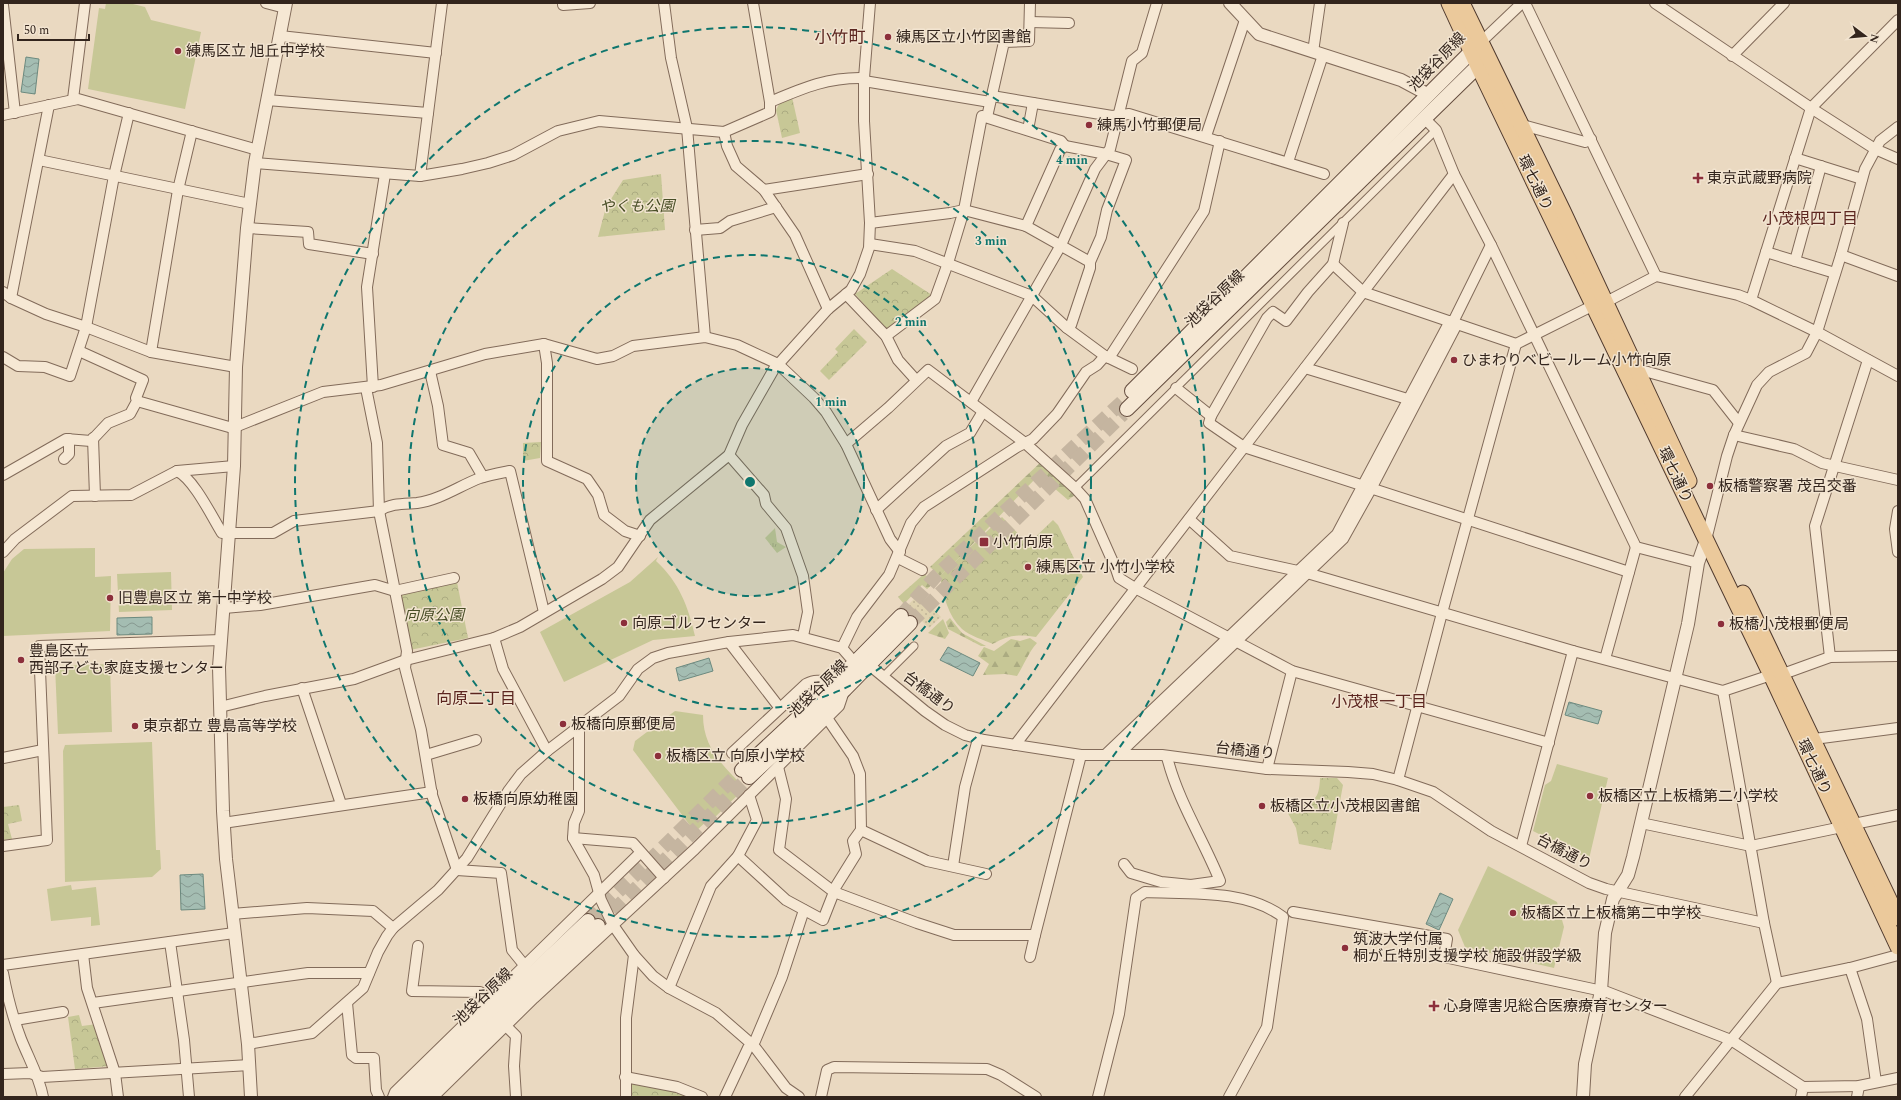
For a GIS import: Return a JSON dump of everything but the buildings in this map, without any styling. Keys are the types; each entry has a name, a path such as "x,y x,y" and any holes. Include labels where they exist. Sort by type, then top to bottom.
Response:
{"main road":[{"name":"環七通り","path":"1449,3 1522,125 1600,303 1708,534 1777,674 1848,826 1898,918"},
{"name":"環七通り","path":"1462,3 1476,47 1478,66 1600,303 1637,369 1708,534"},
{"name":"池袋谷原線","path":"1476,47 1216,306 1124,406 1478,66"},
{"path":"1429,95 1434,98 1449,94"},
{"name":"池袋谷原線","path":"746,773 838,687 905,620"},
{"name":"環七通り","path":"1777,674 1814,739 1898,947"},
{"name":"池袋谷原線","path":"402,1097 593,923 419,1097"}],"street":[{"path":"73,99 85,3"},
{"path":"251,1097 248,1044 234,933 223,823 219,668 234,466 236,367 247,228 255,163 285,5 266,3"},
{"path":"420,176 442,3"},
{"path":"563,3 563,5 590,3"},
{"path":"664,3 671,58 687,128 705,337"},
{"path":"255,163 420,176 462,169 512,156 558,131 599,121 724,132 770,112 770,102 753,3"},
{"path":"220,707 302,688 354,679 406,660 494,638 520,627 602,580 618,567 650,520 729,455 742,425 778,364 828,309 846,294 857,282 870,244 868,174 864,121 864,79 870,3"},
{"path":"987,117 1004,42 1029,41 1030,3"},
{"path":"971,402 1061,245 1095,169 1110,149 1120,115 1132,61 1142,53 1157,3"},
{"path":"1230,3 1259,34 1401,80 1429,95"},
{"path":"1288,162 1318,54 1320,3"},
{"path":"1476,47 1522,3"},
{"path":"1525,3 1656,276"},
{"path":"1732,56 1784,3"},
{"path":"1658,4 1732,56 1811,108 1875,149 1898,159"},
{"path":"3,5 15,112"},
{"path":"1206,136 1245,20"},
{"path":"1751,300 1811,108 1898,20"},
{"path":"1030,22 1069,23"},
{"path":"280,36 436,53"},
{"path":"770,102 811,85 844,78 864,79 991,99 1033,103 1112,116 1128,114 1206,136 1324,174"},
{"path":"3,115 78,99 258,150"},
{"path":"267,100 428,113"},
{"path":"1028,130 1033,103"},
{"path":"49,104 39,160 7,295 46,314 86,326 151,352 236,367"},
{"path":"3,357 18,366 45,367 70,376 86,326 114,176 128,113"},
{"path":"886,336 935,298 948,263 964,210 982,116 1061,141 1065,146 1106,154 1126,160 1126,164 1107,210 1101,237 1090,262 1090,268 1071,325 1067,328"},
{"path":"1424,118 1436,130 1454,174 1534,334 1636,547 1605,659"},
{"path":"1522,125 1585,142 1591,139"},
{"path":"1582,1097 1585,1064 1601,991 1605,933 1613,899 1628,874 1642,823 1688,624 1698,564 1708,534 1724,468 1734,435 1756,385 1769,372 1806,353 1817,332 1841,255 1862,179 1880,141 1898,127"},
{"path":"1075,488 1436,130"},
{"path":"151,352 178,190 192,131"},
{"path":"724,132 736,166 764,190 795,235 828,309"},
{"path":"248,1044 312,1033 363,988 382,944 393,928 438,890 457,870 475,846 509,790 521,774 546,751 619,696 638,669 653,658 668,653 729,642 793,635 803,636 842,648 857,617 889,575 899,555 911,523 924,507 1016,446 1032,439 1057,414 1086,372 1107,357 1204,211 1220,141"},
{"path":"1026,226 1060,150 1065,146"},
{"path":"1795,158 1862,179"},
{"path":"39,160 250,204"},
{"path":"1795,261 1821,166"},
{"path":"385,174 367,288 369,388 378,443 379,511 407,651 405,668 426,755 432,792 457,870"},
{"path":"764,190 868,174"},
{"path":"1015,745 1454,174"},
{"path":"695,230 720,228 730,221 776,207"},
{"path":"870,223 964,210 1026,226 1090,262"},
{"path":"1343,222 1333,264 1308,292 1286,321 1272,312 1267,318 1211,416 1209,423 1244,447 1629,572"},
{"path":"247,228 308,232 309,244 373,254"},
{"path":"870,244 910,249 1032,296 1067,328 1107,357 1132,369"},
{"path":"1106,754 1302,572 1337,534 1367,487 1413,401 1491,246"},
{"path":"1766,252 1835,273"},
{"path":"1841,255 1898,276"},
{"path":"1333,264 1363,292 1516,344"},
{"path":"1398,780 1467,520 1516,344 1656,276 1738,295 1751,300 1817,332 1898,376"},
{"path":"846,294 886,336 898,360 916,380"},
{"path":"137,401 229,427 235,427 323,392 369,388 485,354 544,344 597,359 613,356 633,346 705,337 737,345 778,364 826,412 846,444 876,510 899,555 922,570"},
{"path":"544,344 547,363 547,460 586,479 598,495 604,515 625,531 640,536"},
{"path":"3,475 69,439 91,441 108,423 130,414 137,401 136,398 143,380 79,351"},
{"path":"1830,657 1815,526 1868,360"},
{"path":"1305,368 1413,401"},
{"path":"1637,369 1713,390 1739,423"},
{"path":"846,444 888,408 928,370 1025,443 1075,488 1084,499 1114,563 1119,578 1135,588 1292,671 1549,743"},
{"path":"430,371 438,406 443,445 469,454 483,477"},
{"path":"1176,388 1211,416"},
{"path":"876,510 946,446 970,434 982,412"},
{"path":"1734,435 1794,449 1822,463 1898,480"},
{"path":"93,438 95,496"},
{"path":"64,459 69,454 69,439"},
{"path":"729,455 764,495 766,504 786,528 803,576 808,612 803,636"},
{"path":"3,552 16,539 72,496 131,495 177,471 234,466"},
{"path":"177,471 182,473 191,485 222,533 228,534 273,533 294,521 379,511 384,507 402,502 417,503 434,499 483,477 510,471 544,612"},
{"path":"1898,511 1895,529 1898,552"},
{"path":"1189,519 1230,556 1302,572 1573,651 1723,691 1830,657 1898,656"},
{"path":"1636,547 1698,564"},
{"path":"224,608 260,605 375,585 396,591 454,578"},
{"path":"494,638 503,669 546,751"},
{"path":"1119,754 1231,639"},
{"path":"3,846 47,840 39,646 221,640"},
{"path":"729,642 780,707"},
{"path":"883,677 914,646"},
{"name":"台橋通り","path":"842,648 883,677 945,725 965,735 978,739 1081,755 1162,755 1167,757 1267,769 1373,774 1398,780 1433,792 1491,831 1589,883 1617,892 1764,923"},
{"path":"1521,846 1573,651"},
{"path":"1267,769 1292,671"},
{"path":"433,1097 506,1026 664,878 839,706 838,687 819,680 813,680 806,684 732,753"},
{"path":"302,688 341,804"},
{"path":"1723,691 1764,923 1777,983"},
{"path":"738,856 786,900 823,920 834,891 856,854 853,841 861,830 860,774 853,756 827,718"},
{"path":"579,726 579,810 574,823 573,838 594,875 599,894 613,925 634,954 654,976 669,988 716,1013 752,1044 786,1088 799,1097"},
{"path":"1814,739 1898,728"},
{"path":"953,866 965,787 978,739"},
{"path":"426,755 476,740"},
{"path":"3,758 43,750"},
{"path":"1030,957 1081,755"},
{"path":"1124,864 1131,873 1161,882 1191,885 1220,880 1210,855 1182,802 1167,757"},
{"path":"778,766 786,799 779,850 834,891 878,910 954,935 1035,935"},
{"path":"223,823 341,804 432,792"},
{"path":"669,988 711,886 738,856 757,820 749,795"},
{"path":"1642,823 1751,846 1898,815"},
{"path":"861,830 927,861 986,874"},
{"path":"573,838 633,844 664,878"},
{"path":"393,1097 395,1092 640,853"},
{"path":"457,870 501,873 512,950 525,966"},
{"path":"1098,1097 1119,1014 1136,898 1145,892 1240,897 1276,912 1283,917 1267,1027 1229,1097"},
{"path":"232,914 307,908 373,911 393,928"},
{"path":"725,1097 748,1048 755,1041 782,976 804,910"},
{"path":"1293,912 1447,939 1444,957 1601,991 1731,1040 1802,1092 1859,1086 1898,1078"},
{"path":"3,965 234,933"},
{"path":"170,942 189,1097"},
{"path":"418,946 412,991 480,992 489,1000"},
{"path":"83,954 87,988 115,1072 118,1097"},
{"path":"626,1097 626,1018 634,954"},
{"path":"1685,1097 1777,983 1850,968 1898,955"},
{"path":"1850,968 1867,1019 1876,1082"},
{"path":"3,973 15,1020 36,1075 40,1081 43,1097"},
{"path":"93,1004 308,973 369,973"},
{"path":"347,1003 352,1055 356,1058 374,1058 376,1090 379,1097"},
{"path":"15,1020 63,1012"},
{"path":"506,1026 516,1036 514,1066 516,1097"},
{"path":"3,1074 30,1072 42,1077 250,1065"},
{"path":"822,1097 827,1070 834,1067 987,1069 1001,1075 1036,1097"},
{"path":"625,1077 677,1088 702,1097"},
{"path":"1857,1097 1859,1086"}],"shaded area":[{"path":"919,594 941,617 929,628 907,606"}],"green space":[{"path":"106,3 129,3 145,7 151,20 201,32 185,109 88,89 99,8 105,9"},
{"path":"792,97 800,133 782,138 776,110 780,102"},
{"name":"やくも公園","path":"661,174 665,230 598,237 606,207 623,180"},
{"path":"892,269 932,295 887,330 855,294"},
{"path":"854,329 867,342 829,380 820,371 838,352 835,349"},
{"path":"541,442 540,458 523,461 523,443"},
{"path":"1042,461 1075,495 1068,500 1039,475 940,576 930,567"},
{"path":"1002,517 1028,544 1053,520 1058,525 1083,577 1036,637 1014,636 993,644 969,634 957,624 947,605 940,576"},
{"path":"775,528 777,542 786,547 777,553 765,538"},
{"path":"95,548 95,577 111,576 110,631 3,636 3,573 12,559 24,549"},
{"name":"向原ゴルフセンター","path":"658,557 656,561 671,577 682,595 695,636 653,640 564,682 540,632 630,582"},
{"path":"171,572 172,610 119,612 117,574"},
{"path":"924,574 935,582 927,589 922,585 904,604 898,597"},
{"name":"向原公園","path":"457,582 468,638 410,650 401,593"},
{"path":"950,618 962,633 986,646 981,646 948,629 946,622"},
{"path":"943,619 949,633 945,639 928,633"},
{"path":"1030,638 1037,643 1017,676 1005,674 983,675 989,664 978,656 984,647 994,651 1011,639 1020,641"},
{"path":"110,664 112,732 58,734 55,666"},
{"path":"675,711 703,715 706,737 710,747 722,764 745,788 713,819 711,817 695,832 633,750 635,741"},
{"path":"152,742 156,850 160,850 161,869 152,877 65,882 63,751 65,745"},
{"path":"1557,764 1608,778 1589,859 1533,831 1545,785 1551,781"},
{"path":"1320,778 1337,778 1343,785 1331,850 1299,844 1296,828 1283,804 1284,802 1311,801 1317,794"},
{"path":"19,805 22,821 8,824 12,839 3,840 3,807"},
{"path":"1488,866 1557,902 1564,927 1554,968 1465,947 1458,930"},
{"path":"71,885 72,890 96,887 100,925 91,926 91,917 51,921 47,889"},
{"path":"79,1015 82,1026 97,1024 110,1066 75,1069 68,1017"},
{"path":"633,1083 676,1090 687,1095 686,1097 631,1097 630,1085"}],"water":[{"path":"26,57 39,59 35,94 21,92"},
{"path":"152,617 152,634 117,635 117,618"},
{"path":"948,647 980,663 973,676 940,660"},
{"path":"709,658 713,671 679,681 676,668"},
{"path":"1569,702 1602,711 1598,724 1565,715"},
{"path":"203,874 205,909 181,910 180,875"},
{"path":"1440,893 1453,899 1439,930 1426,924"}],"tunnel":[{"path":"901,616 935,577 1122,402"},
{"path":"910,623 1123,414"},
{"path":"588,921 742,770"},
{"path":"598,926 749,777"}],"place":[{"name":"練馬区立小竹図書館","path":"888,37"},
{"name":"練馬区立 旭丘中学校","path":"178,51"},
{"name":"練馬小竹郵便局","path":"1089,125"},
{"name":"東京武蔵野病院","path":"1698,178"},
{"name":"ひまわりベビールーム小竹向原","path":"1454,360"},
{"name":"板橋警察署 茂呂交番","path":"1710,486"},
{"name":"小竹向原","path":"984,542"},
{"name":"練馬区立 小竹小学校","path":"1028,567"},
{"name":"旧豊島区立 第十中学校","path":"110,598"},
{"name":"向原ゴルフセンター","path":"624,623"},
{"name":"板橋小茂根郵便局","path":"1721,624"},
{"name":"豊島区立 西部子ども家庭支援センター","path":"21,660"},
{"name":"板橋向原郵便局","path":"563,724"},
{"name":"東京都立 豊島高等学校","path":"135,726"},
{"name":"板橋区立 向原小学校","path":"658,756"},
{"name":"板橋区立上板橋第二小学校","path":"1590,796"},
{"name":"板橋向原幼稚園","path":"465,799"},
{"name":"板橋区立小茂根図書館","path":"1262,806"},
{"name":"板橋区立上板橋第二中学校","path":"1513,913"},
{"name":"筑波大学付属 桐が丘特別支援学校 施設併設学級","path":"1345,948"},
{"name":"心身障害児総合医療療育センター","path":"1434,1006"}],"district":[{"name":"小竹町","path":"840,38"},
{"name":"小茂根四丁目","path":"1810,219"},
{"name":"向原二丁目","path":"476,699"},
{"name":"小茂根一丁目","path":"1379,702"}]}
